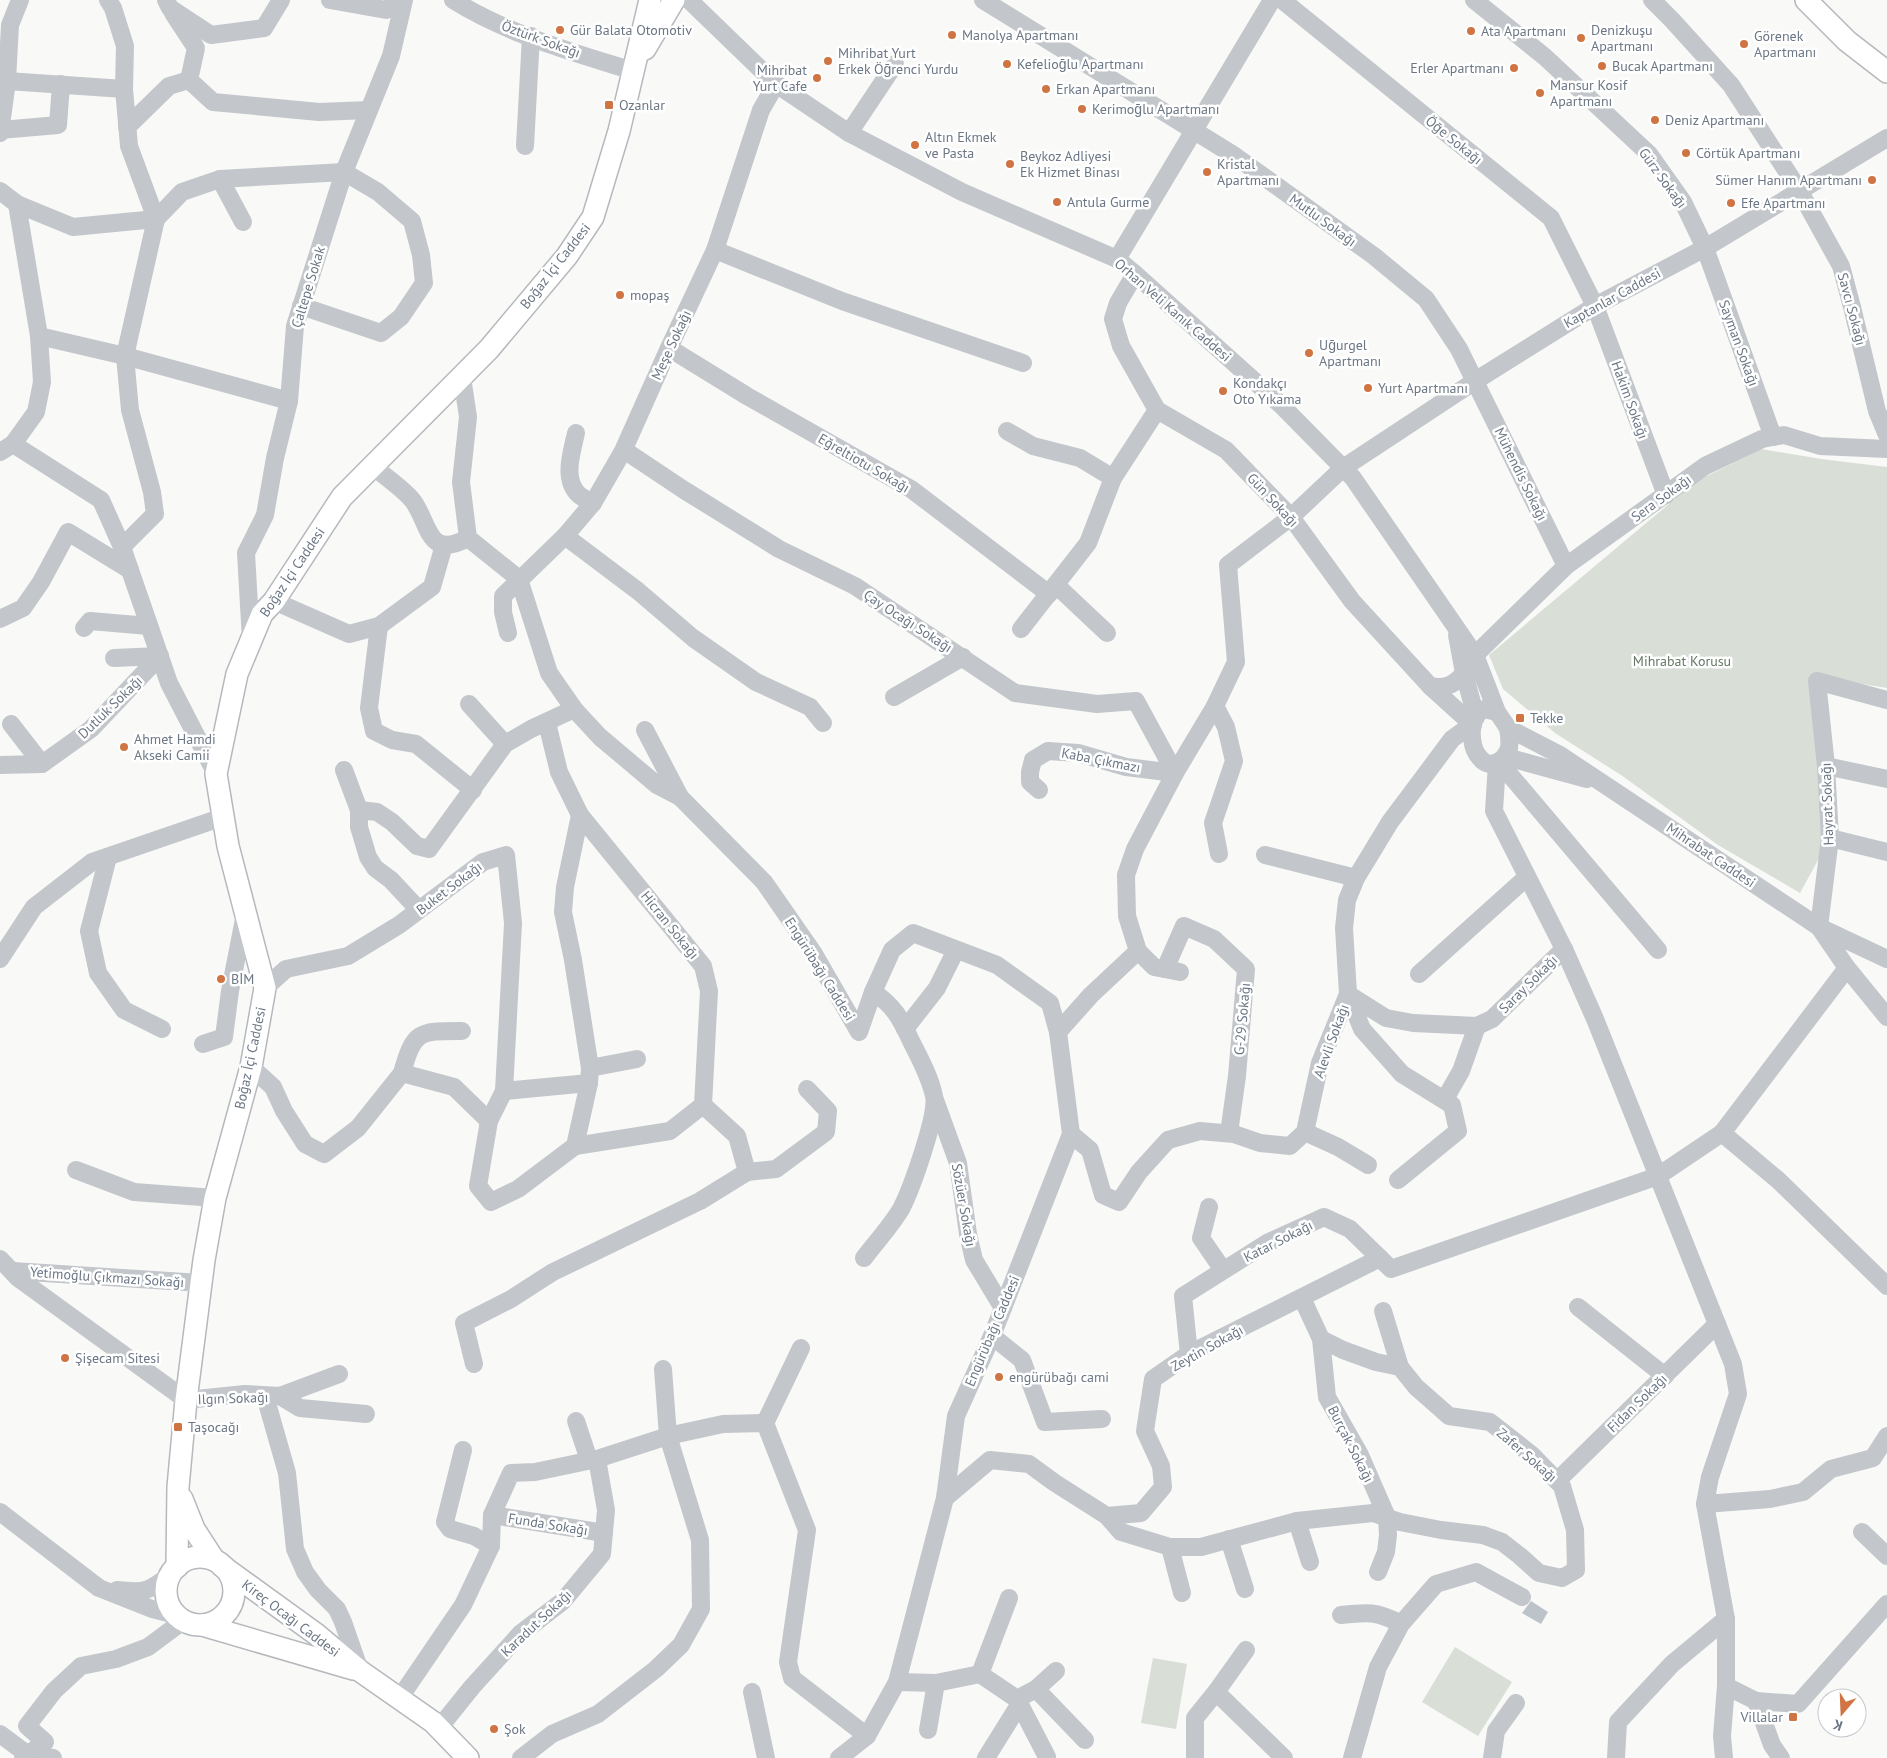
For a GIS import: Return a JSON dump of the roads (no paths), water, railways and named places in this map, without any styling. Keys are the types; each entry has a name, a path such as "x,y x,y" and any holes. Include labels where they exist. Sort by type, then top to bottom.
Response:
{"main road":[{"name":"Boğaz İçi Caddesi","path":"174,1570 178,1487 186,1400 201,1283 215,1198 251,1067 265,988 228,846 216,774 237,674 262,614 274,601 342,497 489,349 566,256 593,217 619,131 650,0"},
{"path":"633,71 674,0"},
{"path":"1816,4 1847,41 1887,72"},
{"path":"178,1487 186,1513 231,1580 234,1596 230,1607 223,1616 214,1622 187,1620 170,1607 166,1591 174,1570 185,1561 194,1558 204,1558 218,1563"},
{"name":"Kireç Ocağı Caddesi","path":"218,1563 316,1634 360,1671 439,1728 468,1758"},
{"name":"Kireç Ocağı Caddesi","path":"187,1620 360,1671"}],"street":[{"path":"20,0 5,25 7,81 0,131 58,125 60,84"},
{"path":"108,0 113,8 125,46 124,89 128,146 156,219"},
{"path":"168,4 211,35 264,28 281,0"},
{"path":"330,0 386,10 403,0"},
{"name":"Çaltepe Sokak","path":"251,640 246,552 265,515 288,401 295,326 344,172 391,56 403,0"},
{"name":"Öztürk Sokağı","path":"453,0 478,16 562,48 633,71"},
{"name":"Orhan Veli Kanık Caddesi","path":"689,0 776,84 849,133 962,192 1117,259 1135,274 1281,406 1353,478 1474,655 1497,712"},
{"name":"Mutlu Sokağı","path":"982,0 1235,156 1374,256 1426,299 1459,349 1475,381"},
{"path":"1117,259 1272,0"},
{"name":"Öḡe Sokağı","path":"1282,0 1551,218 1595,306"},
{"name":"Gürz Sokağı","path":"1474,0 1545,57 1649,154 1683,202 1705,248"},
{"name":"Savcı Sokağı","path":"1652,0 1731,85 1799,190 1841,266 1855,315 1876,411 1887,435"},
{"path":"168,4 196,48 189,80"},
{"path":"525,146 531,36"},
{"path":"849,133 896,64"},
{"path":"127,127 169,86 189,80"},
{"path":"189,80 213,102 319,112 369,110"},
{"path":"7,81 124,89"},
{"name":"Meşe Sokağı","path":"508,633 503,612 503,596 565,536 593,503 624,450 715,250 761,110 776,84"},
{"name":"Kaptanlar Caddesi","path":"1215,706 1236,662 1228,565 1292,517 1343,468 1475,381 1595,306 1705,248 1887,138"},
{"path":"122,547 155,514 152,492 130,410 124,356 156,219 182,192 220,180 344,172 378,192 412,220 421,255 424,283 401,318 381,333 301,306"},
{"path":"220,180 243,222"},
{"path":"0,191 16,204 73,227 156,219"},
{"path":"16,204 38,336 42,382 36,412 6,448 101,500 122,547 169,683 216,774"},
{"name":"Sayman Sokağı","path":"1705,248 1773,437"},
{"path":"715,250 842,301 1023,363"},
{"path":"1021,629 1088,543 1113,478 1157,410 1121,346 1113,320 1118,303 1135,274"},
{"name":"Hakim Sokağı","path":"1595,306 1666,495"},
{"path":"38,336 124,356 288,401"},
{"name":"Eğreltiotu Sokağı","path":"669,348 747,396 911,489 1052,590 1107,633"},
{"path":"462,376 468,417 461,482 468,538 519,579"},
{"name":"Mühendis Sokağı","path":"1475,381 1566,566"},
{"name":"Gün Sokağı","path":"1157,410 1226,450 1292,517 1352,601 1430,686 1473,724"},
{"path":"1007,430 1033,446 1080,458 1113,478"},
{"path":"576,433 569,467 570,479 578,494 593,503"},
{"name":"Sera Sokağı","path":"1474,655 1566,566 1705,466 1762,440 1784,435 1820,446 1887,449"},
{"name":"Çay Ocağı Sokağı","path":"624,450 779,549 855,586 1015,693 1097,704 1136,701 1174,773"},
{"path":"373,466 413,501 430,537 444,545 456,544 468,538"},
{"path":"0,619 23,608 41,582 68,532 130,570"},
{"path":"565,536 638,591 693,638 756,682 810,707 823,724"},
{"path":"274,601 349,634 379,626 432,587 444,545"},
{"name":"Engürübağı Caddesi","path":"519,579 549,673 574,710 600,737 657,785 680,797 764,882 814,954 859,1032 873,992 892,950 913,933 997,965 1050,1003 1058,1032 1071,1134 992,1336 956,1416 945,1498 897,1682 867,1736 841,1757"},
{"path":"84,628 90,621 149,626"},
{"path":"379,626 369,708 374,731 392,740 416,744 473,790"},
{"path":"1456,630 1473,724 1474,748 1495,760 1603,784"},
{"path":"114,658 160,656"},
{"name":"Dutluk Sokağı","path":"42,764 91,729 160,656"},
{"path":"894,697 963,657"},
{"path":"1430,686 1447,687 1458,682 1464,674"},
{"name":"Hayrat Sokağı","path":"1819,927 1830,838 1826,766 1817,680 1887,700"},
{"path":"469,704 505,744"},
{"path":"1058,1032 1091,995 1138,951 1128,916 1126,875 1136,848 1174,773 1215,706"},
{"path":"1215,706 1226,727 1234,761 1213,823 1219,854"},
{"path":"1473,724 1484,709 1497,712 1508,728 1510,745 1495,760 1494,812 1564,949 1595,1019 1733,1364 1738,1394 1710,1476 1705,1504 1726,1619 1726,1686 1722,1736 1724,1758"},
{"path":"360,810 377,812 392,822 417,846 429,849 505,744 574,710"},
{"name":"Hicran Sokağı","path":"547,723 558,772 580,815 703,966 709,991 703,1105"},
{"path":"11,724 42,764"},
{"name":"Alevli Sokağı","path":"1305,1132 1320,1063 1348,994 1344,928 1347,900 1356,878 1390,822 1452,740 1473,724"},
{"name":"Mihrabat Caddesi","path":"1508,728 1560,755 1819,927"},
{"path":"644,730 680,797"},
{"name":"Kaba Çıkmazı","path":"1039,790 1030,782 1030,772 1033,760 1048,751 1078,753 1126,767 1174,773"},
{"path":"1495,760 1658,950"},
{"path":"0,764 42,764"},
{"path":"1826,766 1887,779"},
{"path":"344,770 360,810 359,827 368,857 375,868 391,880 419,910"},
{"path":"580,815 564,887 563,912 573,960 589,1076 575,1146 670,1131 703,1105 737,1136 747,1172"},
{"path":"0,959 34,907 92,862 223,818"},
{"path":"1830,838 1887,852"},
{"name":"Buket Sokağı","path":"265,988 286,969 348,956 419,910 483,862 506,855 513,923 504,1090 489,1121 478,1186 491,1202 518,1189 575,1146"},
{"path":"1265,855 1356,878"},
{"path":"108,856 88,931 98,973 124,1010 162,1029"},
{"path":"1419,974 1527,877"},
{"path":"203,1044 224,1037 230,991 245,914"},
{"name":"G-29 Sokağı","path":"1138,951 1154,967 1172,971 1184,926 1214,939 1246,969 1237,1076 1229,1133"},
{"path":"1819,927 1887,959"},
{"path":"1819,927 1847,968 1887,1017"},
{"name":"Saray Sokağı","path":"1477,1026 1492,1019 1564,949"},
{"path":"905,1028 937,988 956,950"},
{"path":"1380,1258 1391,1269 1658,1176 1722,1133 1847,968"},
{"name":"Sözüer Sokağı","path":"873,992 886,1001 898,1014 922,1063 958,1163 968,1234 974,1260 1003,1308"},
{"path":"1348,994 1386,1018 1413,1024 1477,1026 1461,1071 1444,1099"},
{"path":"1348,994 1362,1029 1402,1074 1452,1105 1458,1131 1398,1180"},
{"path":"251,1067 273,1087 284,1110 305,1144 324,1154 358,1128 402,1073 409,1050 417,1037 433,1031 462,1031"},
{"path":"504,1090 589,1076 637,1059"},
{"path":"402,1073 454,1087 489,1121"},
{"path":"474,1364 464,1323 511,1300 553,1272 700,1201 747,1172 776,1169 826,1132 828,1111 807,1089"},
{"path":"864,1258 900,1209 922,1156 932,1118 934,1097"},
{"path":"1071,1134 1090,1150 1103,1195 1119,1202 1139,1172 1168,1140 1200,1131 1229,1133 1260,1143 1290,1146 1305,1132 1338,1147 1368,1165"},
{"path":"1722,1133 1778,1180 1887,1286"},
{"path":"76,1170 134,1192 215,1198"},
{"path":"1209,1208 1201,1238 1224,1270"},
{"name":"Katar Sokağı","path":"1189,1354 1183,1296 1267,1243 1324,1217 1350,1229 1380,1258"},
{"path":"0,1258 18,1278 186,1400"},
{"name":"Zeytin Sokağı","path":"1108,1516 1141,1512 1163,1487 1161,1466 1145,1431 1153,1379 1189,1354 1380,1258"},
{"name":"Yetimoğlu Çıkmazı Sokağı","path":"13,1271 201,1283"},
{"path":"1302,1298 1321,1339 1343,1350 1376,1362 1400,1368"},
{"path":"1578,1307 1665,1376"},
{"path":"1383,1311 1400,1368"},
{"name":"Fidan Sokağı","path":"1557,1480 1716,1324"},
{"path":"992,1336 1022,1360 1045,1422 1102,1419"},
{"name":"Burçak Sokağı","path":"1321,1339 1327,1397 1360,1455 1387,1517"},
{"path":"802,1348 765,1423 807,1530 788,1662 792,1678 867,1736"},
{"name":"Zafer Sokağı","path":"1108,1516 1121,1532 1170,1547 1201,1547 1298,1521 1373,1513 1440,1530 1483,1535 1502,1542 1539,1573 1562,1578 1576,1570 1575,1530 1562,1486 1557,1480 1532,1455 1490,1422 1449,1416 1416,1387 1400,1368"},
{"path":"521,1758 552,1734 598,1714 656,1669 681,1645 701,1609 700,1540 668,1436 663,1370"},
{"name":"Ilgın Sokağı","path":"273,1396 339,1374"},
{"name":"Ilgın Sokağı","path":"186,1400 245,1394 273,1396 300,1408 366,1414"},
{"path":"273,1396 287,1473 295,1549 304,1572 318,1590 337,1609 344,1622 360,1671"},
{"name":"Karadut Sokağı","path":"439,1728 472,1687 520,1634 563,1601 602,1554 606,1510 593,1460 576,1420"},
{"path":"399,1699 463,1605 491,1546 492,1516 511,1473 535,1472 593,1460 668,1436 723,1424 765,1423"},
{"path":"1705,1504 1770,1499 1803,1492 1831,1469 1873,1458 1887,1436"},
{"path":"462,1450 445,1522 450,1529 474,1536 491,1546"},
{"path":"945,1498 990,1460 1029,1464 1055,1483 1108,1516"},
{"path":"0,1512 99,1588 152,1609 187,1620"},
{"name":"Funda Sokağı","path":"492,1516 604,1533"},
{"path":"1378,1572 1386,1552 1388,1535 1387,1517"},
{"path":"1298,1521 1310,1562"},
{"path":"1862,1532 1887,1556"},
{"path":"1229,1539 1245,1589"},
{"path":"1170,1547 1182,1593"},
{"path":"99,1588 138,1592 153,1588 174,1570"},
{"path":"1352,1758 1378,1667 1401,1624 1436,1584 1476,1572 1522,1597"},
{"path":"980,1674 1009,1598"},
{"path":"1726,1686 1756,1701 1798,1704 1887,1604"},
{"path":"1341,1615 1366,1612 1385,1616 1401,1624"},
{"path":"1616,1758 1618,1722 1672,1664 1726,1619"},
{"path":"25,1756 45,1742 27,1726 54,1691 81,1666 116,1659 148,1647 187,1620"},
{"path":"1195,1758 1195,1718 1246,1650"},
{"path":"986,1758 1018,1702 1056,1671"},
{"path":"897,1682 936,1683 980,1674 1018,1702 1047,1757"},
{"path":"928,1730 936,1683"},
{"path":"1036,1689 1085,1740"},
{"path":"752,1692 766,1758"},
{"path":"1216,1692 1284,1758"},
{"path":"1756,1701 1772,1745 1780,1758"},
{"path":"1492,1758 1496,1731 1516,1703"},
{"path":"0,1734 25,1756 53,1758"},
{"path":"841,1757 860,1758"}],"place":[{"name":"Gür Balata Otomotiv","path":"560,30"},
{"name":"Ata Apartmanı","path":"1471,31"},
{"name":"Manolya Apartmanı","path":"952,35"},
{"name":"Denizkuşu Apartmanı","path":"1581,38"},
{"name":"Görenek Apartmanı","path":"1744,44"},
{"name":"Mihribat Yurt Erkek Öḡrenci Yurdu","path":"828,61"},
{"name":"Kefelioḡlu Apartmanı","path":"1007,64"},
{"name":"Bucak Apartmanı","path":"1602,66"},
{"name":"Erler Apartmanı","path":"1514,68"},
{"name":"Mihribat Yurt Cafe","path":"817,78"},
{"name":"Erkan Apartmanı","path":"1046,89"},
{"name":"Mansur Kosif Apartmanı","path":"1540,93"},
{"name":"Ozanlar","path":"609,105"},
{"name":"Kerimoḡlu Apartmanı","path":"1082,109"},
{"name":"Deniz Apartmanı","path":"1655,120"},
{"name":"Altın Ekmek ve Pasta","path":"915,145"},
{"name":"Cörtük Apartmanı","path":"1686,153"},
{"name":"Beykoz Adliyesi Ek Hizmet Binası","path":"1010,164"},
{"name":"Kristal Apartmanı","path":"1207,172"},
{"name":"Sümer Hanım Apartmanı","path":"1872,180"},
{"name":"Antula Gurme","path":"1057,202"},
{"name":"Efe Apartmanı","path":"1731,203"},
{"name":"mopaş","path":"620,295"},
{"name":"Uḡurgel Apartmanı","path":"1309,353"},
{"name":"Yurt Apartmanı","path":"1368,388"},
{"name":"Kondakçı Oto Yıkama","path":"1223,391"},
{"name":"Tekke","path":"1520,718"},
{"name":"Ahmet Hamdi Akseki Camii","path":"124,747"},
{"name":"BİM","path":"221,979"},
{"name":"Şişecam Sitesi","path":"65,1358"},
{"name":"engürübağı cami","path":"999,1377"},
{"name":"Taşocağı","path":"178,1427"},
{"name":"Villalar","path":"1793,1717"},
{"name":"Şok","path":"494,1729"}],"park label":[{"name":"Mihrabat Korusu","path":"1682,661"}]}
